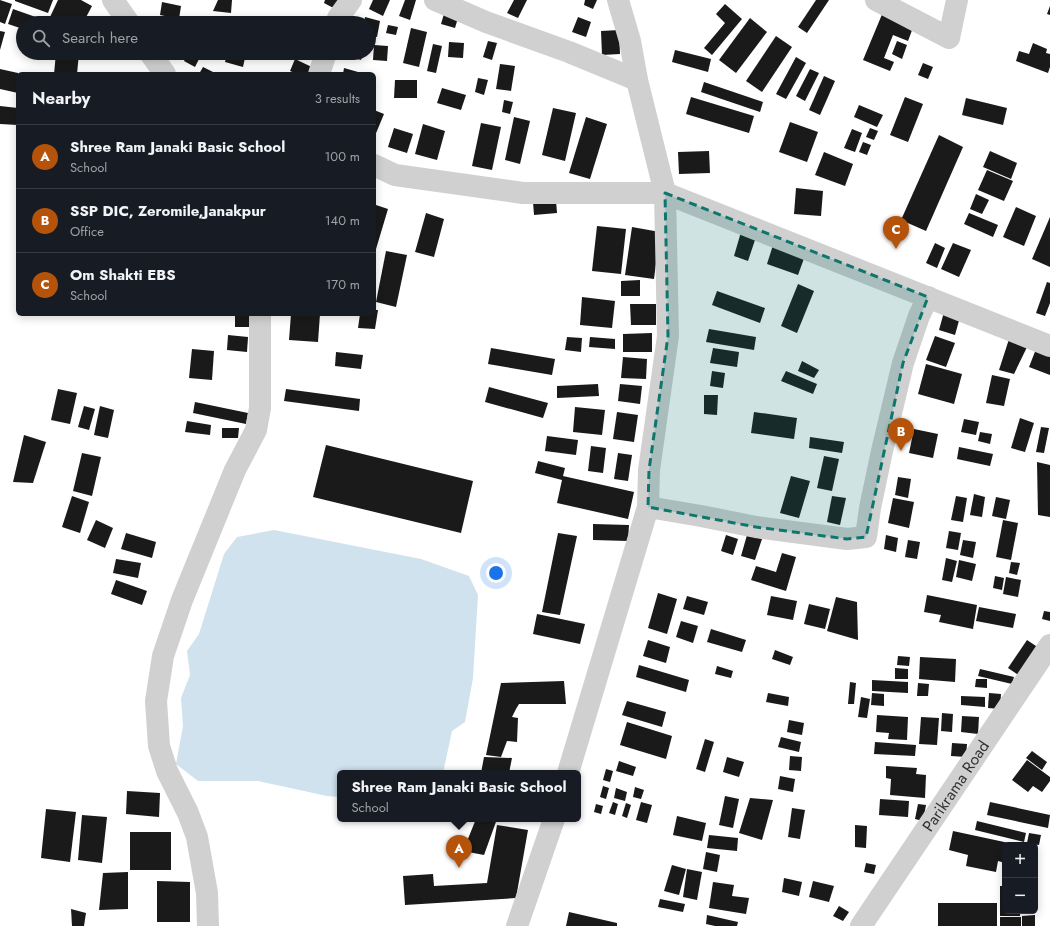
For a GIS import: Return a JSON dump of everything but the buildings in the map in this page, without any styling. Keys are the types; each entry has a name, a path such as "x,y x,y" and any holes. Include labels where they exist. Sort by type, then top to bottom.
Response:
{"street":[{"path":"113,0 124,16"},
{"path":"339,16 351,0"},
{"path":"435,0 486,22 569,52 637,80"},
{"path":"569,770 648,507 649,470 668,336 665,193 637,80 630,41 618,0"},
{"path":"876,0 948,38 957,0"},
{"path":"155,60 164,72"},
{"path":"320,72 324,60"},
{"path":"376,166 395,176 523,193 665,193 1050,346"},
{"path":"648,507 756,527 847,539 866,537 870,508 882,451 903,363 919,316 928,297"},
{"path":"208,926 207,893 197,837 188,813 167,770 159,746 156,701 163,656 182,600 235,470 256,430 260,408 260,316"},
{"name":"Parikrama Road","path":"861,926 1050,645"},
{"path":"517,926 553,822"}],"highlighted area":[{"path":"665,193 928,297 903,363 866,537 847,539 756,527 648,507 649,470 668,336"}],"water":[{"path":"274,530 421,559 469,576 478,595 473,678 465,722 452,731 444,770 337,770 337,797 327,796 258,781 198,781 176,764 183,726 181,698 190,675 187,651 199,634 224,554 237,537"}],"place":[{"name":"Om Shakti EBS","path":"896,249"},
{"name":"SSP DIC, Zeromile,Janakpur","path":"901,451"},
{"name":"Shree Ram Janaki Basic School","path":"459,868"}]}
